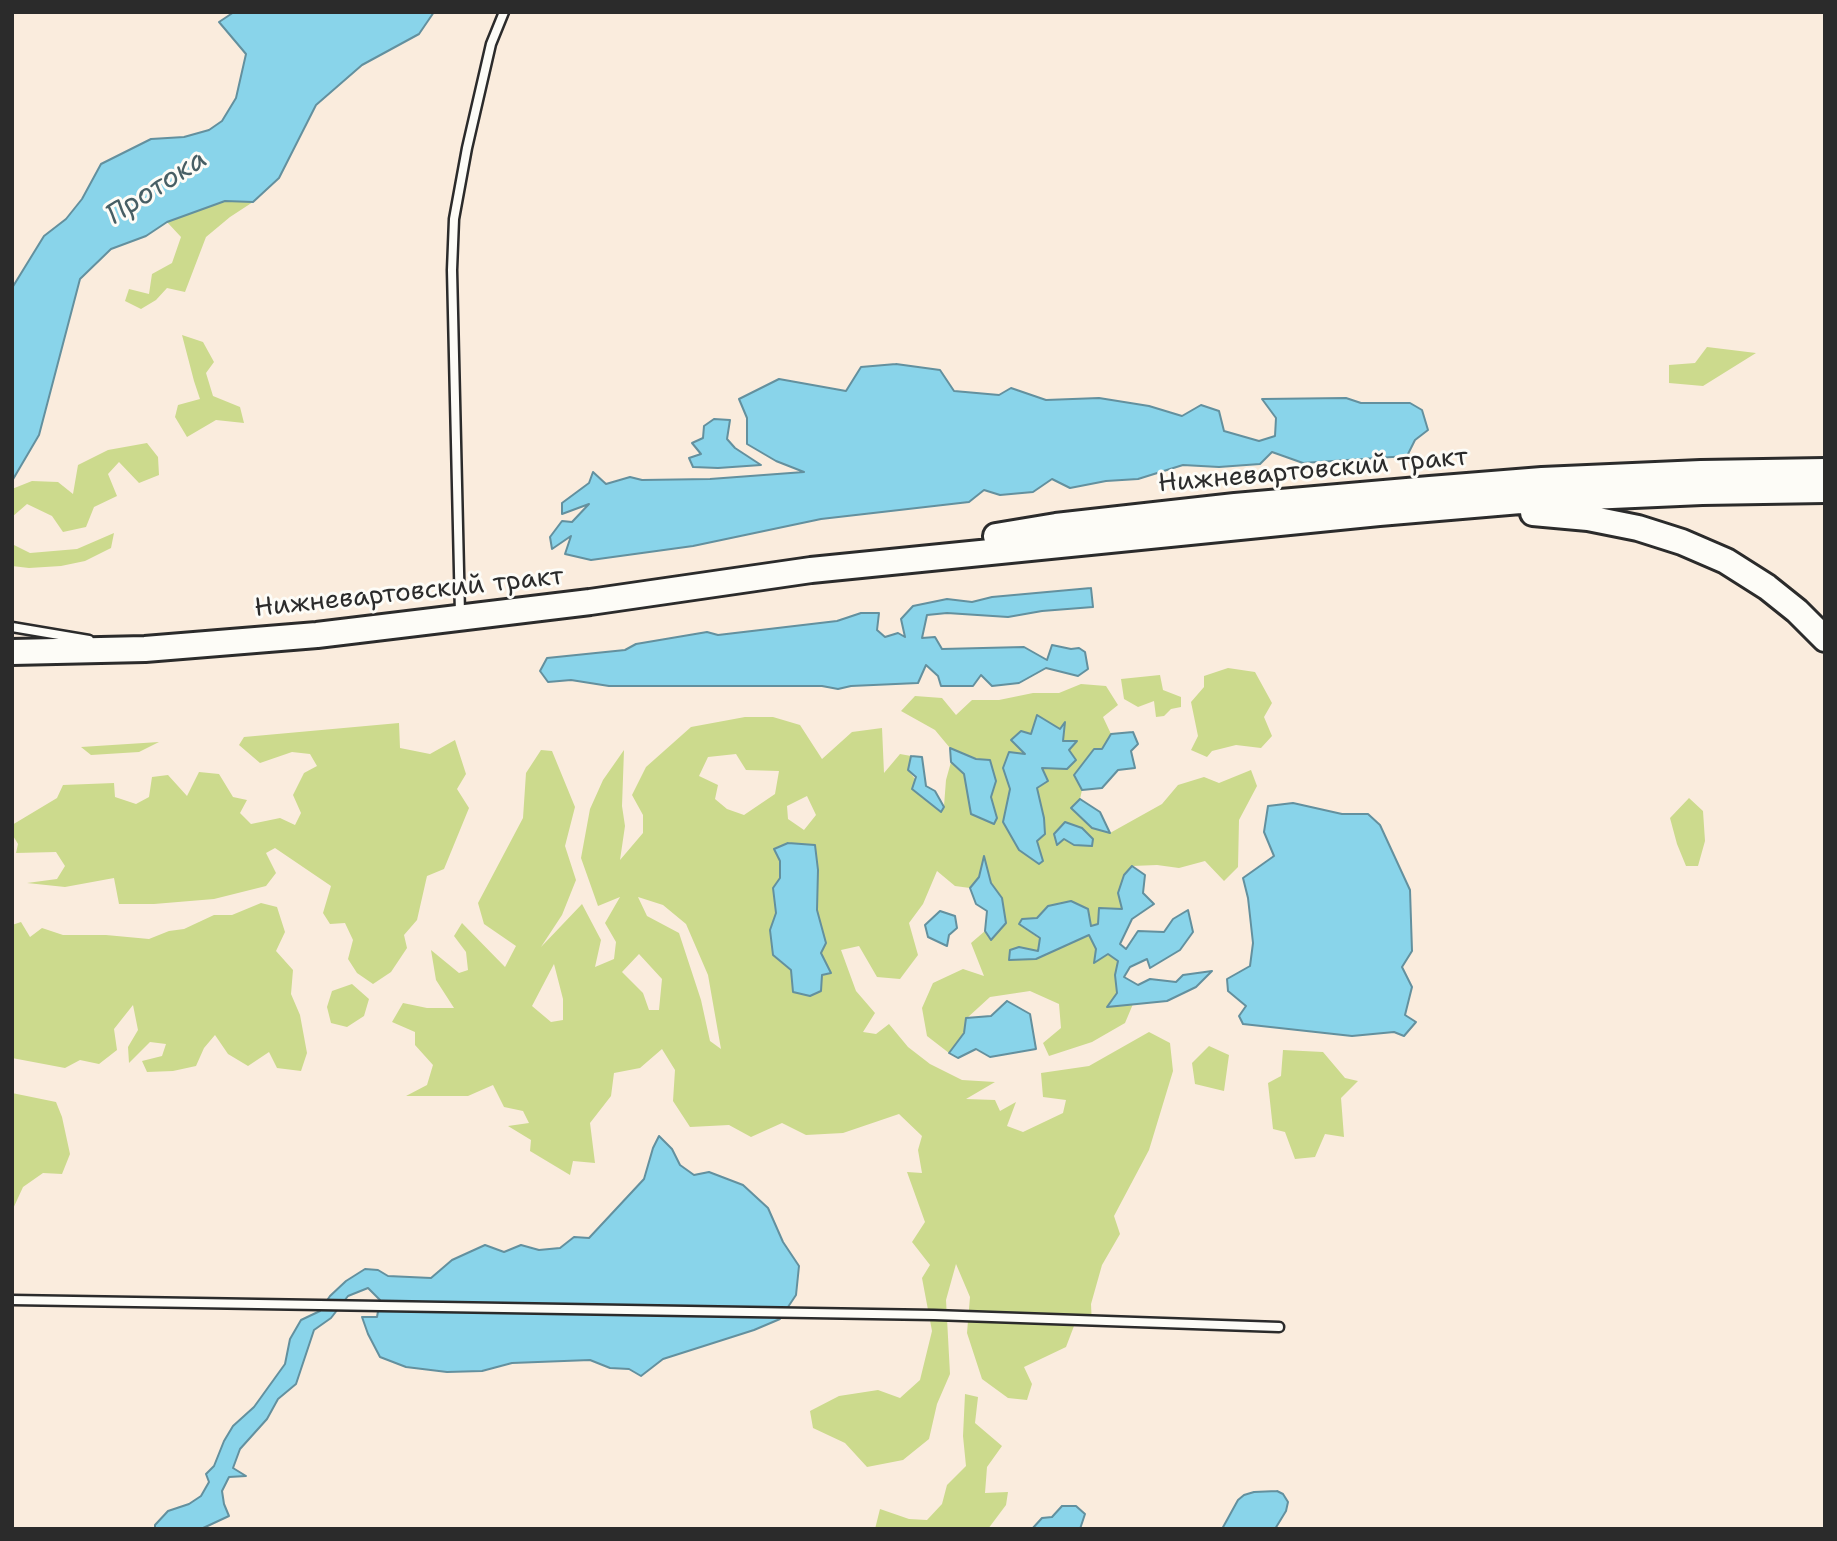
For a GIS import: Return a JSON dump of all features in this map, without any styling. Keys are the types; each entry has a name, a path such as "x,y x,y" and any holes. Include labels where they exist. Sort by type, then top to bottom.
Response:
{"main road":[{"name":"Нижневартовский тракт","path":"12,652 145,649 317,635 590,602 811,570 1056,526 1235,506 1542,480 1825,471"},
{"name":"Нижневартовский тракт","path":"811,570 1544,499 1825,490"},
{"path":"1379,513 1543,513 1638,528 1682,542 1726,561 1767,587 1797,611 1825,639"}],"lane":[{"path":"460,617 452,270 454,219 491,44 504,12"},
{"path":"12,627 145,649"},
{"path":"12,1300 920,1314 1279,1327"}],"green space":[{"path":"225,201 253,202 206,237 185,292 167,288 156,300 141,309 125,301 129,289 149,294 152,274 172,263 181,237 167,222"},
{"path":"182,335 203,342 214,362 206,373 213,396 240,407 244,423 216,420 187,437 175,417 178,405 200,399"},
{"path":"1707,347 1756,353 1703,386 1669,383 1669,365 1695,363"},
{"path":"147,443 158,457 159,475 139,483 119,462 108,474 117,496 94,507 86,527 63,532 52,516 27,504 12,517 12,489 32,481 58,482 73,494 78,465 108,450"},
{"path":"114,533 111,548 85,561 61,566 12,566 12,544 30,553 77,549"},
{"path":"1228,668 1255,672 1272,703 1264,717 1272,736 1261,748 1236,745 1212,751 1207,757 1191,750 1198,736 1191,702 1204,687 1204,676"},
{"path":"1160,675 1163,690 1181,697 1181,707 1156,717 1154,701 1138,707 1124,699 1121,679"},
{"path":"1081,684 1106,686 1118,705 1103,717 1111,734 1102,749 1094,750 1075,775 1082,790 1080,799 1071,808 1092,828 1110,833 1162,804 1178,785 1204,777 1219,783 1251,770 1257,786 1239,820 1238,867 1224,881 1205,861 1179,868 1132,866 1124,875 1122,909 1098,924 1091,926 1048,906 1037,919 1019,924 1040,939 1036,959 1090,935 1096,949 1095,962 1108,954 1118,961 1115,975 1117,993 1108,1007 1133,1004 1125,1023 1092,1042 1049,1056 1043,1043 1061,1028 1059,1004 1030,991 990,997 967,1018 964,1033 949,1053 927,1036 922,1008 933,983 963,969 984,976 971,943 985,931 992,940 1002,898 991,883 984,858 979,877 970,888 955,886 937,871 923,904 909,923 918,955 900,979 877,977 859,946 841,950 856,991 875,1013 863,1032 876,1034 889,1024 908,1047 930,1064 962,1080 995,1082 966,1099 995,1100 1000,1111 1016,1102 1007,1126 1023,1132 1063,1113 1066,1100 1043,1097 1041,1073 1089,1066 1149,1032 1170,1043 1173,1071 1149,1150 1114,1216 1120,1234 1102,1265 1091,1304 1092,1326 1074,1326 1066,1347 1024,1367 1032,1384 1027,1400 1008,1398 982,1379 967,1333 970,1297 956,1264 946,1300 950,1374 937,1404 929,1439 903,1460 867,1467 845,1443 813,1428 810,1411 839,1396 878,1390 900,1398 920,1380 932,1331 922,1278 930,1265 912,1242 925,1222 907,1172 922,1173 918,1150 922,1136 899,1114 843,1133 806,1135 782,1123 751,1137 729,1125 690,1127 673,1101 675,1070 662,1049 640,1068 614,1073 611,1096 590,1123 595,1163 573,1161 570,1175 530,1151 531,1140 508,1126 529,1123 523,1111 504,1107 493,1085 468,1096 406,1096 427,1085 433,1065 415,1045 415,1032 392,1022 403,1003 427,1008 454,1008 436,980 431,950 459,973 468,970 466,952 454,936 462,923 505,967 516,946 484,924 478,903 523,818 526,773 541,750 552,751 575,807 565,846 576,880 562,915 541,947 582,904 601,940 595,967 614,959 616,942 605,923 620,897 598,906 581,858 590,809 603,780 624,750 622,806 625,826 620,860 643,833 643,815 632,795 646,767 691,727 745,717 773,717 800,725 822,759 852,732 882,728 884,773 900,754 911,756 908,770 941,812 951,762 964,774 971,814 997,818 991,797 996,781 990,760 976,759 950,748 935,730 901,711 915,696 942,698 956,715 972,700 999,700 1033,693 1059,693","holes":["1064,724 1063,741 1076,742 1069,750 1042,767 1037,788 1045,834 1037,841 1043,861 1004,822 1010,788 1009,752 1026,755 1011,740 1060,729","736,754 746,770 779,771 775,794 744,815 727,809 715,799 718,785 699,776 708,757","807,796 816,815 804,830 788,819 787,806","774,849 818,870 817,910 826,943 821,953 831,973 822,975 793,992 791,970 770,930 776,913 780,861","638,897 663,905 686,924 708,975 721,1049 710,1041 701,1000 679,933 647,916","639,954 662,979 659,1010 649,1010 643,993 622,972","554,964 563,999 563,1020 551,1022 532,1006"]},
{"path":"399,723 400,748 430,754 455,740 466,774 457,789 469,808 444,869 427,876 417,920 404,935 407,948 391,972 373,984 357,973 348,959 353,940 345,923 330,924 323,913 331,886 275,848 266,853 276,873 266,886 214,899 119,904 114,878 65,887 27,883 57,879 65,866 56,852 16,853 18,844 12,834 12,825 57,798 63,785 114,783 115,797 136,804 149,797 152,777 168,775 187,796 199,772 219,774 233,797 247,800 240,813 251,824 280,818 295,825 301,813 293,795 304,773 317,766 310,754 292,752 260,763 239,745 244,737"},
{"path":"159,742 139,752 91,755 81,747"},
{"path":"1689,798 1703,811 1705,841 1698,866 1686,866 1670,818"},
{"path":"261,903 277,907 285,932 276,951 293,970 291,994 300,1015 307,1053 301,1071 277,1068 269,1052 248,1066 228,1054 215,1035 204,1048 196,1066 173,1071 147,1072 142,1061 162,1056 166,1044 150,1042 129,1063 128,1047 138,1030 133,1005 114,1029 117,1050 99,1064 80,1060 65,1068 12,1058 12,925 21,922 30,937 42,928 63,935 149,939 169,931 184,929 214,915 232,915"},
{"path":"352,984 369,999 364,1016 347,1027 331,1023 327,1007 332,991"},
{"path":"1209,1046 1229,1055 1224,1091 1195,1084 1192,1063"},
{"path":"1283,1050 1323,1052 1345,1078 1358,1081 1341,1098 1344,1137 1325,1134 1315,1157 1295,1159 1285,1132 1273,1129 1268,1083 1281,1076"},
{"path":"12,1093 56,1102 70,1154 62,1174 43,1173 23,1187 12,1211"},
{"path":"965,1394 978,1397 975,1423 1002,1446 987,1467 985,1493 1008,1492 1006,1505 988,1529 875,1529 880,1509 909,1519 927,1520 942,1504 947,1485 966,1466 963,1436"}],"water":[{"name":"Протока","path":"234,12 434,12 419,34 362,65 316,105 279,178 253,202 225,201 167,222 146,236 111,249 80,279 39,435 12,481 12,288 44,236 66,219 82,199 101,164 151,139 184,137 209,130 222,121 236,98 246,54 219,22"},
{"path":"896,364 940,370 954,391 999,395 1011,388 1046,400 1099,398 1149,406 1182,416 1201,405 1219,411 1224,431 1259,441 1275,436 1276,418 1262,399 1346,398 1361,403 1410,403 1422,410 1428,430 1415,440 1407,456 1303,463 1272,452 1260,464 1219,467 1183,465 1138,479 1106,481 1070,488 1052,479 1033,492 1000,495 984,490 969,502 821,519 693,546 591,560 565,554 571,536 552,549 550,537 562,521 572,522 589,504 562,514 562,503 589,483 593,472 606,484 630,477 642,480 710,479 804,472 776,461 747,444 747,418 739,399 779,379 846,391 861,367"},
{"path":"714,419 730,420 727,439 735,448 761,465 693,467 689,458 701,454 692,443 703,438 704,426"},
{"path":"1091,588 1093,607 1008,617 947,613 927,615 922,638 935,637 942,649 1024,647 1047,660 1052,645 1079,648 1085,652 1088,669 1078,676 1046,668 1019,683 992,686 981,675 973,686 941,686 938,676 926,665 918,683 838,689 822,686 609,686 571,680 548,682 540,671 547,658 625,650 636,644 707,632 718,635 837,621 861,613 879,613 877,630 885,637 898,633 905,637 901,619 913,606 947,599 972,602 992,597"},
{"path":"1037,715 1060,729 1065,722 1063,741 1077,741 1069,750 1076,760 1067,769 1042,768 1048,781 1037,788 1045,834 1037,841 1043,861 1039,864 1019,850 1003,822 1010,789 1003,768 1009,752 1025,754 1011,740 1021,731 1031,734"},
{"path":"1133,732 1138,744 1131,751 1135,768 1118,770 1102,788 1082,790 1074,775 1094,749 1102,749 1111,734"},
{"path":"950,748 976,759 990,760 996,781 991,797 997,818 994,824 971,814 964,774 951,762"},
{"path":"911,756 922,757 926,786 935,791 944,807 941,812 912,789 916,777 908,770"},
{"path":"1080,799 1100,812 1110,833 1092,828 1071,808"},
{"path":"1293,803 1342,814 1368,814 1380,825 1410,890 1412,951 1402,967 1412,987 1405,1015 1416,1022 1404,1036 1394,1032 1352,1036 1243,1024 1239,1016 1246,1006 1228,991 1227,979 1250,966 1253,943 1243,878 1274,856 1264,832 1268,806"},
{"path":"1065,822 1082,828 1093,839 1092,846 1074,845 1064,839 1057,845 1054,834"},
{"path":"788,843 815,845 818,870 817,910 826,943 821,953 831,973 822,975 821,991 810,996 793,992 791,970 773,955 770,930 776,913 773,888 780,878 780,861 774,849"},
{"path":"984,856 991,883 1002,898 1006,923 991,940 985,931 987,911 976,904 970,888 979,877"},
{"path":"1132,866 1145,875 1143,893 1154,904 1132,919 1120,944 1126,949 1138,931 1164,932 1173,919 1188,910 1193,932 1180,950 1150,968 1147,959 1130,967 1124,977 1138,985 1150,979 1176,982 1183,975 1212,971 1196,987 1167,1001 1107,1007 1117,993 1115,975 1118,961 1108,954 1094,963 1096,949 1089,935 1036,959 1009,960 1010,950 1019,947 1038,951 1040,938 1019,924 1022,919 1037,918 1048,906 1071,901 1088,909 1091,926 1098,924 1099,908 1122,909 1118,893 1124,875"},
{"path":"940,911 955,916 957,928 949,935 947,946 928,937 925,925"},
{"path":"1007,1001 1030,1014 1036,1049 990,1057 976,1049 958,1058 949,1053 964,1033 966,1018 991,1016"},
{"path":"659,1136 672,1149 680,1165 694,1175 709,1172 743,1185 768,1208 783,1242 799,1266 796,1295 780,1319 663,1359 641,1376 629,1369 610,1368 590,1360 512,1363 482,1371 447,1372 406,1367 380,1357 362,1317 377,1317 380,1300 368,1288 348,1296 331,1318 314,1330 296,1384 278,1399 267,1419 240,1449 233,1468 246,1476 229,1477 222,1491 229,1516 201,1529 155,1529 155,1525 168,1511 189,1504 201,1496 209,1482 206,1474 214,1466 233,1426 254,1407 285,1364 290,1339 301,1320 320,1311 330,1296 346,1281 365,1269 378,1270 388,1276 431,1278 452,1260 485,1245 504,1252 521,1245 539,1250 560,1248 574,1237 589,1238 644,1179"},
{"path":"1277,1491 1283,1494 1288,1502 1286,1511 1275,1529 1222,1529 1238,1500 1244,1495"},
{"path":"1062,1506 1076,1506 1085,1514 1080,1529 1032,1529 1042,1518 1052,1517"}]}
